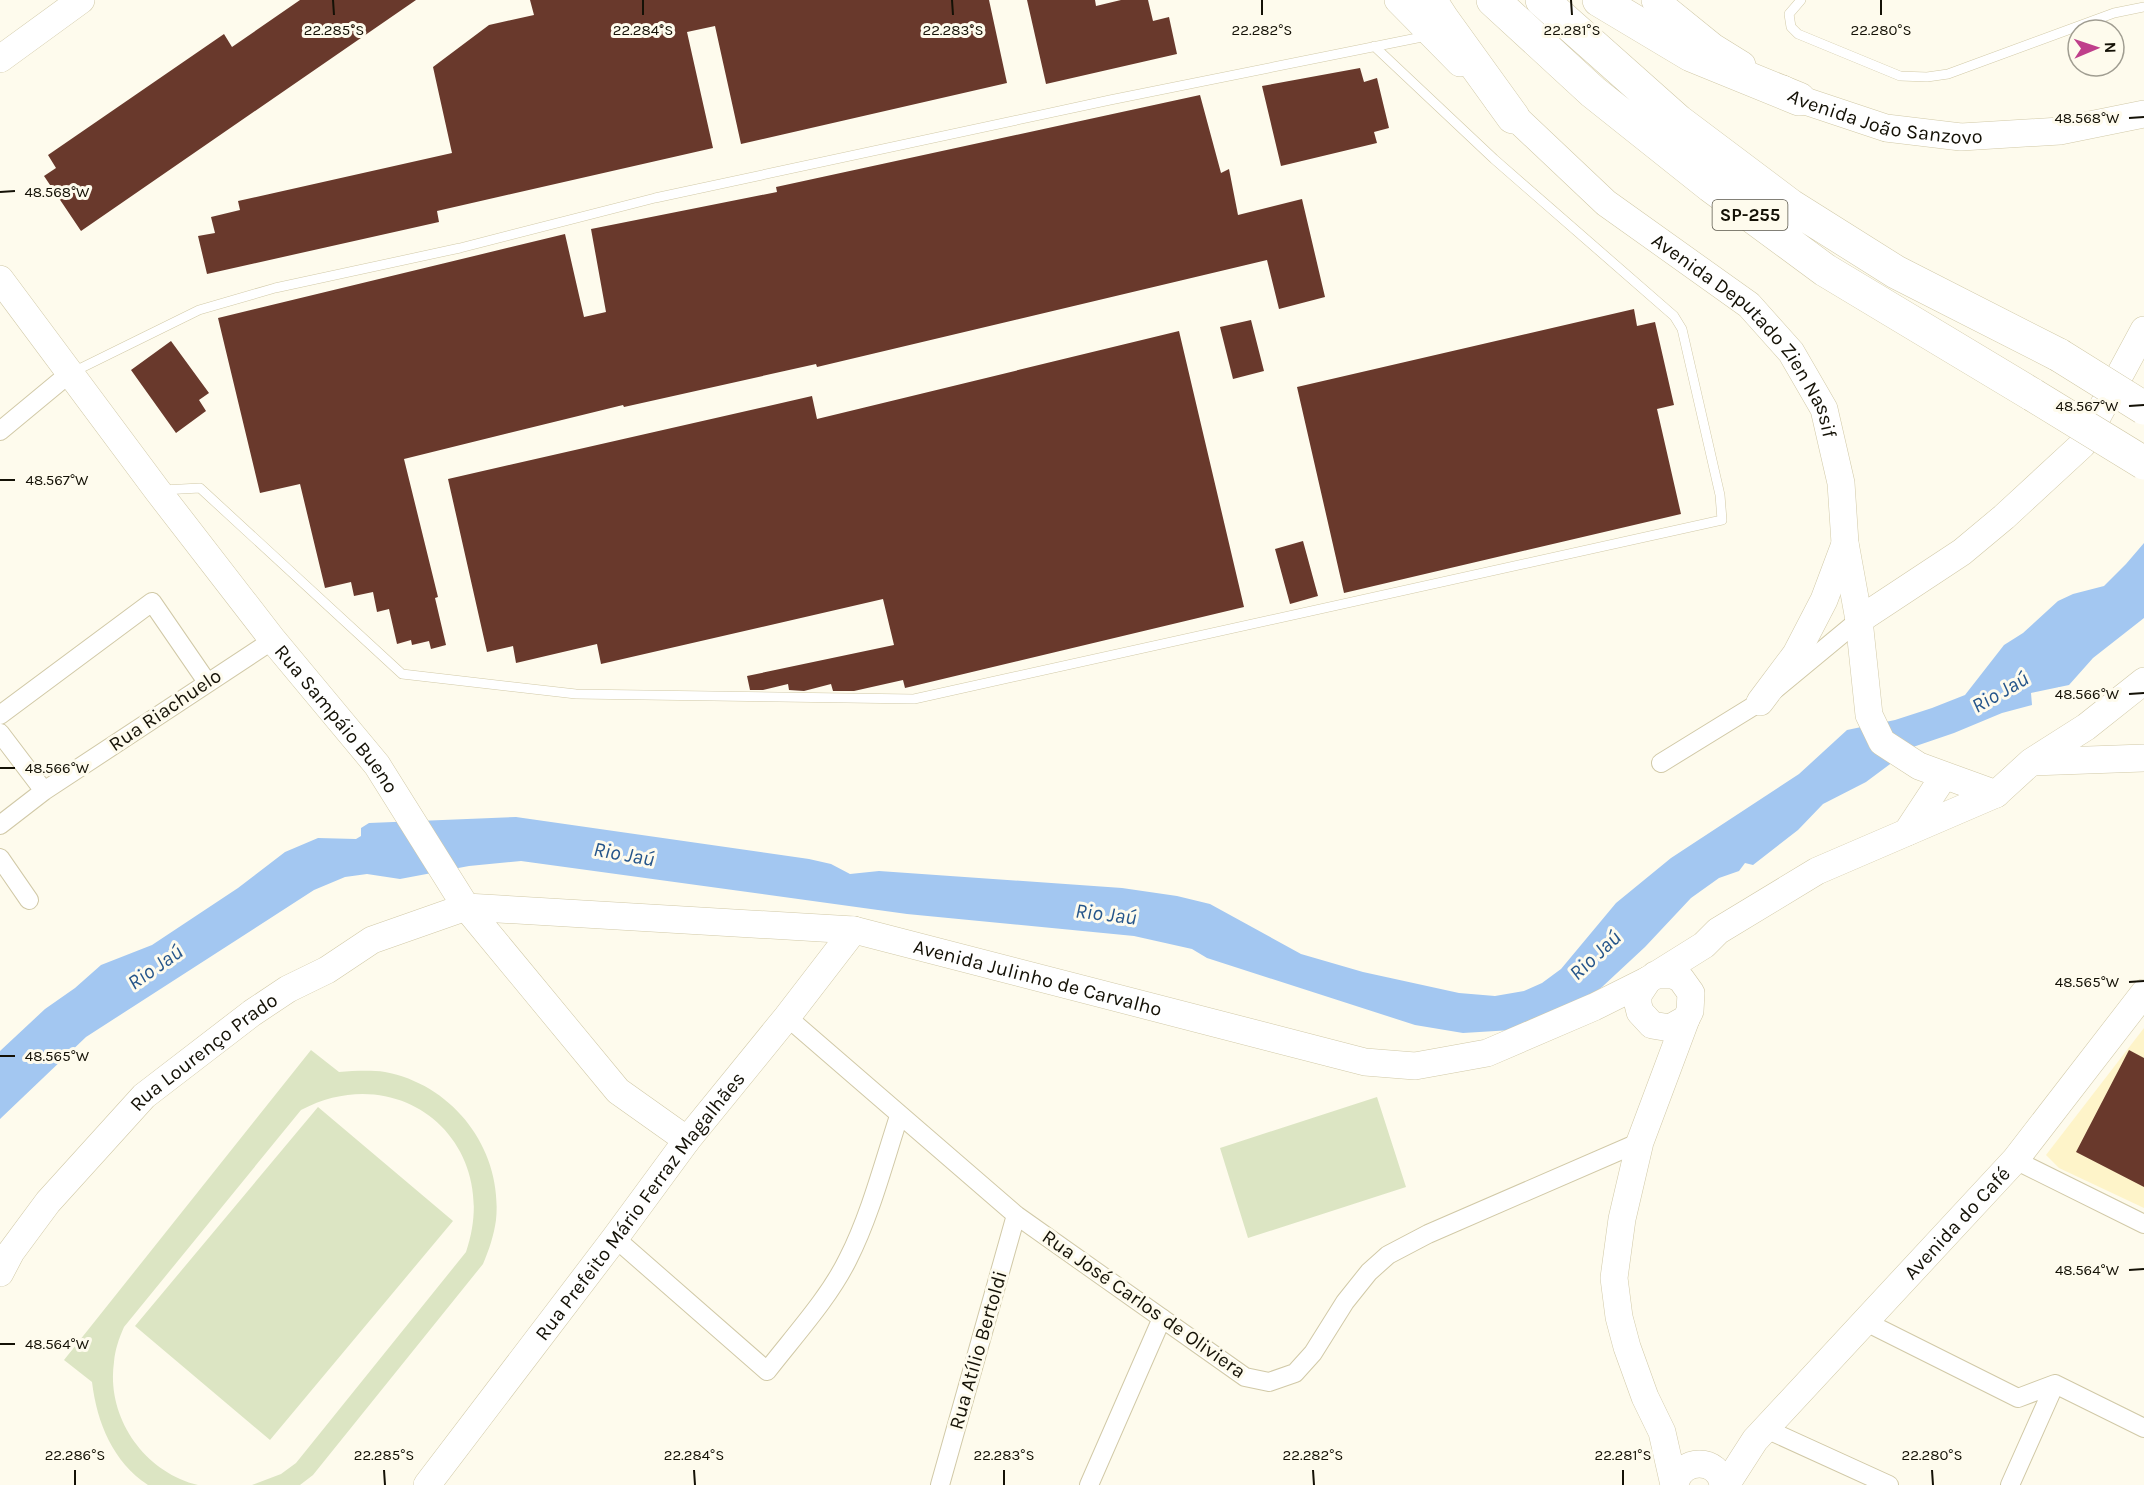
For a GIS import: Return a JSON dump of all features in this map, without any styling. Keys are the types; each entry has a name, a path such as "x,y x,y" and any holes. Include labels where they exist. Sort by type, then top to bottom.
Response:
{"highway":[{"path":"1431,0 1514,117"},
{"name":"SP-255","path":"1493,0 1593,92 1711,186 1815,263 2144,463"},
{"name":"SP-255","path":"1542,0 1678,121 1791,206 1896,272 2059,355 2144,408"},
{"path":"1599,0 1691,55 1799,99"}],"street":[{"path":"0,59 81,0"},
{"name":"Avenida Deputado Zien Nassif","path":"1398,0 1514,117 1606,203 1749,305 1791,352 1824,409 1841,483 1845,543 1860,632 1869,715 1882,742 1919,766 1996,794"},
{"name":"Avenida João Sanzovo","path":"1655,0 1713,47 1799,99 1886,128 1961,137 2060,131 2144,114"},
{"name":"Rua Sampáio Bueno","path":"0,279 273,640 377,765 466,907 618,1091 687,1140"},
{"path":"1661,763 1760,702 1860,632 2004,517 2082,445 2144,330"},
{"path":"0,430 70,373"},
{"path":"1760,702 1801,645 1824,600 1845,543"},
{"path":"0,715 152,602 207,682"},
{"name":"Rua Riachuelo","path":"0,825 44,791 273,640"},
{"name":"Avenida Julinho de Carvalho","path":"466,907 854,930 1365,1062 1415,1066 1487,1053 1594,1007 1651,978 1816,871 1996,794 2031,762 2086,727 2144,681"},
{"path":"0,733 44,791"},
{"path":"2031,762 2144,758"},
{"path":"1907,832 1944,776"},
{"path":"0,858 29,900"},
{"name":"Rua Lourenço Prado","path":"0,1273 11,1252 48,1202 144,1096 252,1013 288,989 327,970 372,940 466,907"},
{"name":"Rua Prefeito Mário Ferraz Magalhães","path":"427,1485 687,1140 854,930"},
{"path":"1674,1485 1662,1432 1645,1397 1618,1317 1614,1278 1622,1219 1640,1142 1689,1007 1711,938"},
{"path":"1594,1007 1648,1023 1670,1028 1689,1007 1687,985 1673,975 1651,978 1642,987 1638,1004 1648,1023 1662,1083"},
{"name":"Avenida do Café","path":"1674,1485 1679,1473 1686,1467 1714,1475 1760,1434 2015,1160 2144,993"},
{"name":"Rua José Carlos de Oliviera","path":"787,1017 1016,1215 1245,1377 1269,1382 1295,1373 1313,1353 1345,1302 1369,1272 1388,1255 1428,1234 1640,1142"},
{"path":"615,1238 767,1371 815,1310 848,1259 872,1201 899,1116"},
{"path":"2015,1160 2144,1224"},
{"name":"Rua Atílio Bertoldi","path":"940,1485 1016,1215"},
{"path":"1089,1485 1162,1318"},
{"path":"1866,1322 2018,1398 2055,1384 2144,1428"},
{"path":"2010,1485 2055,1384"},
{"path":"1662,1432 1714,1475"},
{"path":"1760,1434 1889,1485"}],"lane":[{"path":"1801,0 1789,14 1791,27 1798,34 1900,76 1927,77 1948,74 2114,13 2144,7"},
{"path":"70,373 199,310 274,288 460,248 655,198 1110,100 1432,34"},
{"path":"158,490 200,488 402,674 576,694 914,699 1722,520 1720,495 1682,329 1674,316 1494,159 1374,46"}],"shaded area":[{"path":"2144,1028 2144,1208 2059,1168 2046,1155"}],"green space":[{"path":"311,1050 339,1072 379,1071 410,1079 432,1091 452,1106 469,1125 482,1146 491,1169 496,1194 496,1220 493,1237 483,1264 313,1475 300,1485 252,1485 281,1474 296,1463 466,1252 474,1213 470,1177 457,1146 435,1121 407,1103 375,1095 339,1096 301,1110 122,1331 115,1353 113,1383 116,1403 123,1422 146,1455 161,1468 198,1485 148,1485 125,1465 116,1453 103,1427 92,1382 64,1360"},
{"path":"1377,1097 1406,1187 1248,1238 1220,1148"},
{"path":"318,1107 453,1221 270,1440 135,1326"}],"water":[{"name":"Rio Jaú","path":"2144,543 2144,618 2093,658 2069,685 2031,693 2032,705 2002,713 1913,747 1866,782 1823,804 1798,830 1753,865 1745,863 1739,871 1719,878 1691,898 1645,947 1602,987 1567,1014 1512,1030 1463,1033 1415,1025 1207,958 1192,949 1134,936 907,914 521,861 469,866 400,879 367,874 345,877 314,890 86,1037 0,1119 0,1051 45,1009 75,988 101,965 152,945 238,888 285,852 318,838 356,839 361,836 361,828 369,823 516,817 809,859 831,864 850,874 879,871 1122,888 1177,896 1210,904 1301,954 1363,972 1459,993 1495,996 1524,991 1542,983 1561,969 1616,903 1671,858 1799,774 1847,730 1895,720 1965,695 2004,645 2023,633 2058,601 2073,594 2104,586"}],"building":[{"path":"300,0 416,0 81,231 44,176 56,168 48,155 224,34 232,47"},
{"path":"530,0 989,0 1007,83 741,144 715,26 687,32 713,148 437,211 439,222 207,274 198,236 215,233 211,217 240,210 238,201 452,153 433,67 489,25 534,15"},
{"path":"1027,0 1095,0 1096,6 1121,0 1148,0 1153,21 1169,17 1177,54 1046,84"},
{"path":"1360,68 1364,82 1377,78 1389,128 1374,132 1377,143 1281,166 1262,86"},
{"path":"1200,95 1221,173 1229,169 1238,215 1302,199 1325,297 1279,309 1267,260 817,367 816,364 624,407 623,405 404,459 438,597 435,598 446,645 431,649 429,641 412,645 411,640 397,644 389,609 377,612 373,592 354,596 351,582 325,588 300,484 260,493 218,318 565,234 584,317 606,312 591,229 777,192 776,187"},
{"path":"1634,309 1637,326 1655,322 1674,405 1657,409 1681,514 1344,593 1297,387"},
{"path":"1251,320 1264,371 1233,379 1220,327"},
{"path":"1179,331 1244,607 905,688 903,680 854,691 833,691 831,684 804,691 789,690 788,684 763,690 750,690 747,676 894,645 883,599 601,664 597,644 516,663 513,646 487,652 448,479 812,396 817,419"},
{"path":"171,341 209,393 199,400 206,411 176,433 131,370"},
{"path":"1303,541 1318,596 1290,604 1275,549"},
{"path":"2129,1050 2144,1058 2144,1187 2076,1152"}]}
